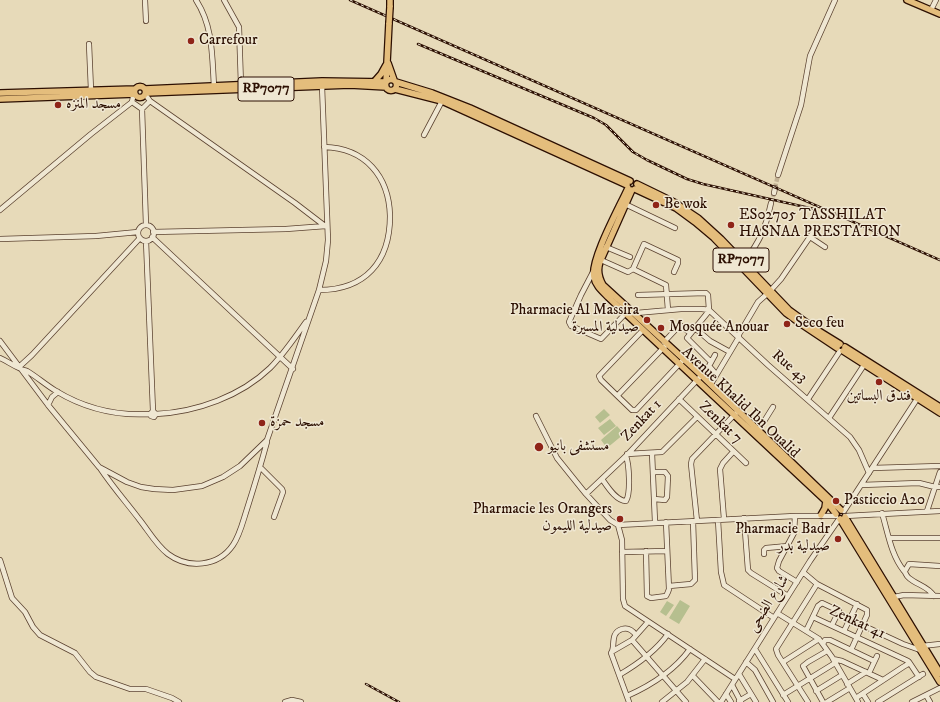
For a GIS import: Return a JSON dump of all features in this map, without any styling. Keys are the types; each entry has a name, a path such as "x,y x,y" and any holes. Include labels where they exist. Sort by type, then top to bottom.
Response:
{"main road":[{"path":"386,84 390,0"},
{"path":"907,0 940,14"},
{"path":"374,82 381,74 387,61"},
{"path":"387,61 395,84"},
{"name":"RP7077","path":"386,84 389,79 395,84 498,126 631,186 674,202 698,218 721,239 769,292"},
{"name":"RP7077","path":"0,93 92,90 135,92 140,97 145,92 214,86 322,81 374,82 386,84 390,90 395,84"},
{"name":"RP7077","path":"145,92 386,84"},
{"name":"RP7077","path":"395,84 432,93 470,108 676,208 714,238 769,292 813,330 940,407"},
{"name":"RP7077","path":"0,99 135,92 141,86 145,92"},
{"path":"593,272 595,261 631,186"},
{"name":"Avenue Khalid Ibn Oualid","path":"631,186 626,204 598,268 600,281 607,290 841,515 894,597 940,682"},
{"name":"Avenue Khalid Ibn Oualid","path":"593,272 598,286 625,314 643,330 664,345"},
{"name":"RP7077","path":"841,348 864,365 940,413"},
{"name":"Avenue Khalid Ibn Oualid","path":"699,378 711,384 736,413"},
{"name":"Avenue Khalid Ibn Oualid","path":"754,430 841,515 921,648 940,672"},
{"path":"821,515 825,508 826,501"}],"street":[{"path":"145,0 146,21"},
{"path":"196,0 210,32 214,86"},
{"path":"224,0 239,27 241,85"},
{"path":"778,175 801,105 810,56 835,0"},
{"path":"931,10 936,0"},
{"path":"89,44 92,90"},
{"path":"0,341 48,405 167,554 175,559 194,564 206,563 217,559 227,552 241,529 268,440 319,290 326,261 327,245 322,86"},
{"path":"0,210 132,102 135,92"},
{"path":"145,92 150,101 326,226"},
{"path":"146,225 142,109 150,101"},
{"path":"132,102 142,109"},
{"path":"424,135 442,102"},
{"path":"319,290 343,288 359,281 368,274 379,262 385,249 390,224 386,189 375,170 360,157 348,151 338,148 324,147"},
{"path":"774,193 775,188"},
{"path":"744,263 763,234 772,203"},
{"path":"626,204 675,228"},
{"path":"146,241 140,238 138,232 140,227 146,225 151,227 153,235 293,369"},
{"path":"146,241 153,235 326,226"},
{"path":"711,384 758,302 781,279 816,228"},
{"path":"0,239 96,236 138,232"},
{"path":"810,237 825,247"},
{"path":"19,368 140,238"},
{"path":"146,241 153,413"},
{"path":"601,260 628,272 633,269 644,244 678,260 674,272"},
{"path":"606,247 630,257"},
{"path":"633,269 666,285 668,310"},
{"path":"593,272 575,307 570,324 601,339 625,314 668,310 702,309 709,311"},
{"path":"638,295 707,293 709,296 709,311 690,333 687,339 711,362"},
{"name":"Rue 43","path":"709,311 768,366 808,399 853,441 871,471"},
{"path":"0,358 26,371 58,392 100,410 128,414 198,408 219,400 254,381 271,367 310,317"},
{"path":"618,395 664,345 680,325 690,333"},
{"path":"695,328 710,341 730,352"},
{"path":"643,330 600,375 601,380 632,410 636,410 682,362"},
{"path":"808,399 841,348"},
{"path":"715,355 709,366 716,374"},
{"path":"829,418 864,365"},
{"name":"Zenkat 1","path":"586,494 627,455 699,378"},
{"path":"48,405 52,397 58,392"},
{"name":"شارع الضحى","path":"719,702 732,685 797,582 917,399"},
{"name":"Zenkat 7","path":"678,400 746,464"},
{"path":"754,430 773,407"},
{"path":"669,586 688,585 693,583 695,580 695,521 691,461 736,413"},
{"path":"536,416 557,458 586,494 610,520 618,525 744,518 940,511"},
{"path":"602,479 617,497 622,501 626,501 628,498 627,455 662,452 697,417"},
{"path":"99,467 115,476 142,487 167,489 192,488 212,482 231,472 268,440"},
{"path":"724,519 720,471 723,463 734,452"},
{"path":"652,454 655,522"},
{"path":"871,471 940,466"},
{"path":"260,467 280,485 283,492 274,517"},
{"path":"653,472 666,473 668,484 667,498 654,500"},
{"path":"927,511 937,487 940,472"},
{"path":"861,485 919,483 937,487"},
{"path":"882,513 889,538 900,567 905,571 908,578 928,589 934,596"},
{"path":"795,516 795,531 779,560 777,568 779,571 797,582"},
{"path":"744,518 748,570 788,596"},
{"path":"718,520 721,572 724,585 776,616 792,623 819,639 857,700 863,694 903,668 909,662 921,675 878,702"},
{"path":"646,551 647,596 651,598 666,596 669,586 666,522"},
{"path":"618,525 621,536 624,603 628,609 690,648 735,679"},
{"path":"889,538 940,538"},
{"path":"764,554 764,550 766,548 788,546"},
{"path":"622,552 668,551"},
{"path":"0,560 12,598 25,612 33,627 40,635 75,653 90,672 96,677 130,689 146,689 172,698 178,702"},
{"path":"905,571 908,564 940,566"},
{"path":"804,573 817,584 868,610 851,650"},
{"path":"808,702 776,650 817,584"},
{"path":"894,597 904,595 940,596"},
{"path":"806,631 820,604 824,603 839,611 832,625"},
{"path":"844,631 857,604"},
{"name":"Zenkat 41","path":"813,616 906,659 909,662"},
{"path":"613,651 632,640 648,622"},
{"path":"862,625 903,644 921,648 940,644"},
{"path":"629,702 611,654 613,651 613,639 619,631 629,629 636,636"},
{"path":"619,674 646,657 657,648 668,634"},
{"path":"783,662 819,639"},
{"path":"632,640 686,702"},
{"path":"823,644 828,640 874,661"},
{"path":"627,696 648,686 663,676 682,659 690,648"},
{"path":"755,649 788,702"},
{"path":"823,702 802,668 803,665 827,651"},
{"path":"827,702 867,673 877,656"},
{"path":"662,702 692,676 705,659"},
{"path":"783,694 834,661 842,661 883,680"},
{"path":"746,662 755,670 773,702"},
{"path":"739,674 756,702"},
{"path":"692,676 719,702"},
{"path":"816,691 842,676"},
{"path":"732,685 740,701 751,694"},
{"path":"913,702 940,688"},
{"path":"726,694 731,702"},
{"path":"863,694 868,702"},
{"path":"926,695 930,702"},
{"path":"285,702 292,700 301,702"}],"green space":[{"path":"604,409 610,415 600,423 595,417"},
{"path":"610,419 616,426 604,435 598,428"},
{"path":"617,426 624,434 607,448 601,440"},
{"path":"680,600 690,606 679,624 669,618"},
{"path":"667,601 674,605 666,616 660,612"}],"tunnel":[{"path":"775,188 778,175"},
{"path":"771,203 774,193"}],"railway":[{"path":"350,0 940,260"},
{"path":"418,44 594,118 606,125 633,152 687,179 814,209"},
{"path":"366,684 399,702"}],"place":[{"name":"Carrefour","path":"191,41"},
{"name":"مسجد المنزه","path":"58,105"},
{"name":"Be wok","path":"656,205"},
{"name":"ES02705 TASSHILAT HASNAA PRESTATION","path":"731,225"},
{"name":"Pharmacie Al Massira صيدلية المسيرة","path":"647,320"},
{"name":"Seco feu","path":"787,324"},
{"name":"Mosquée Anouar","path":"661,328"},
{"name":"فندق البساتين","path":"879,382"},
{"name":"مسجد حمزة","path":"262,423"},
{"name":"مستشفى بانيو","path":"539,447"},
{"name":"Pasticcio A20","path":"836,501"},
{"name":"Pharmacie les Orangers صيدلية الليمون","path":"620,519"},
{"name":"Pharmacie Badr صيدلية بدر","path":"838,539"}]}
